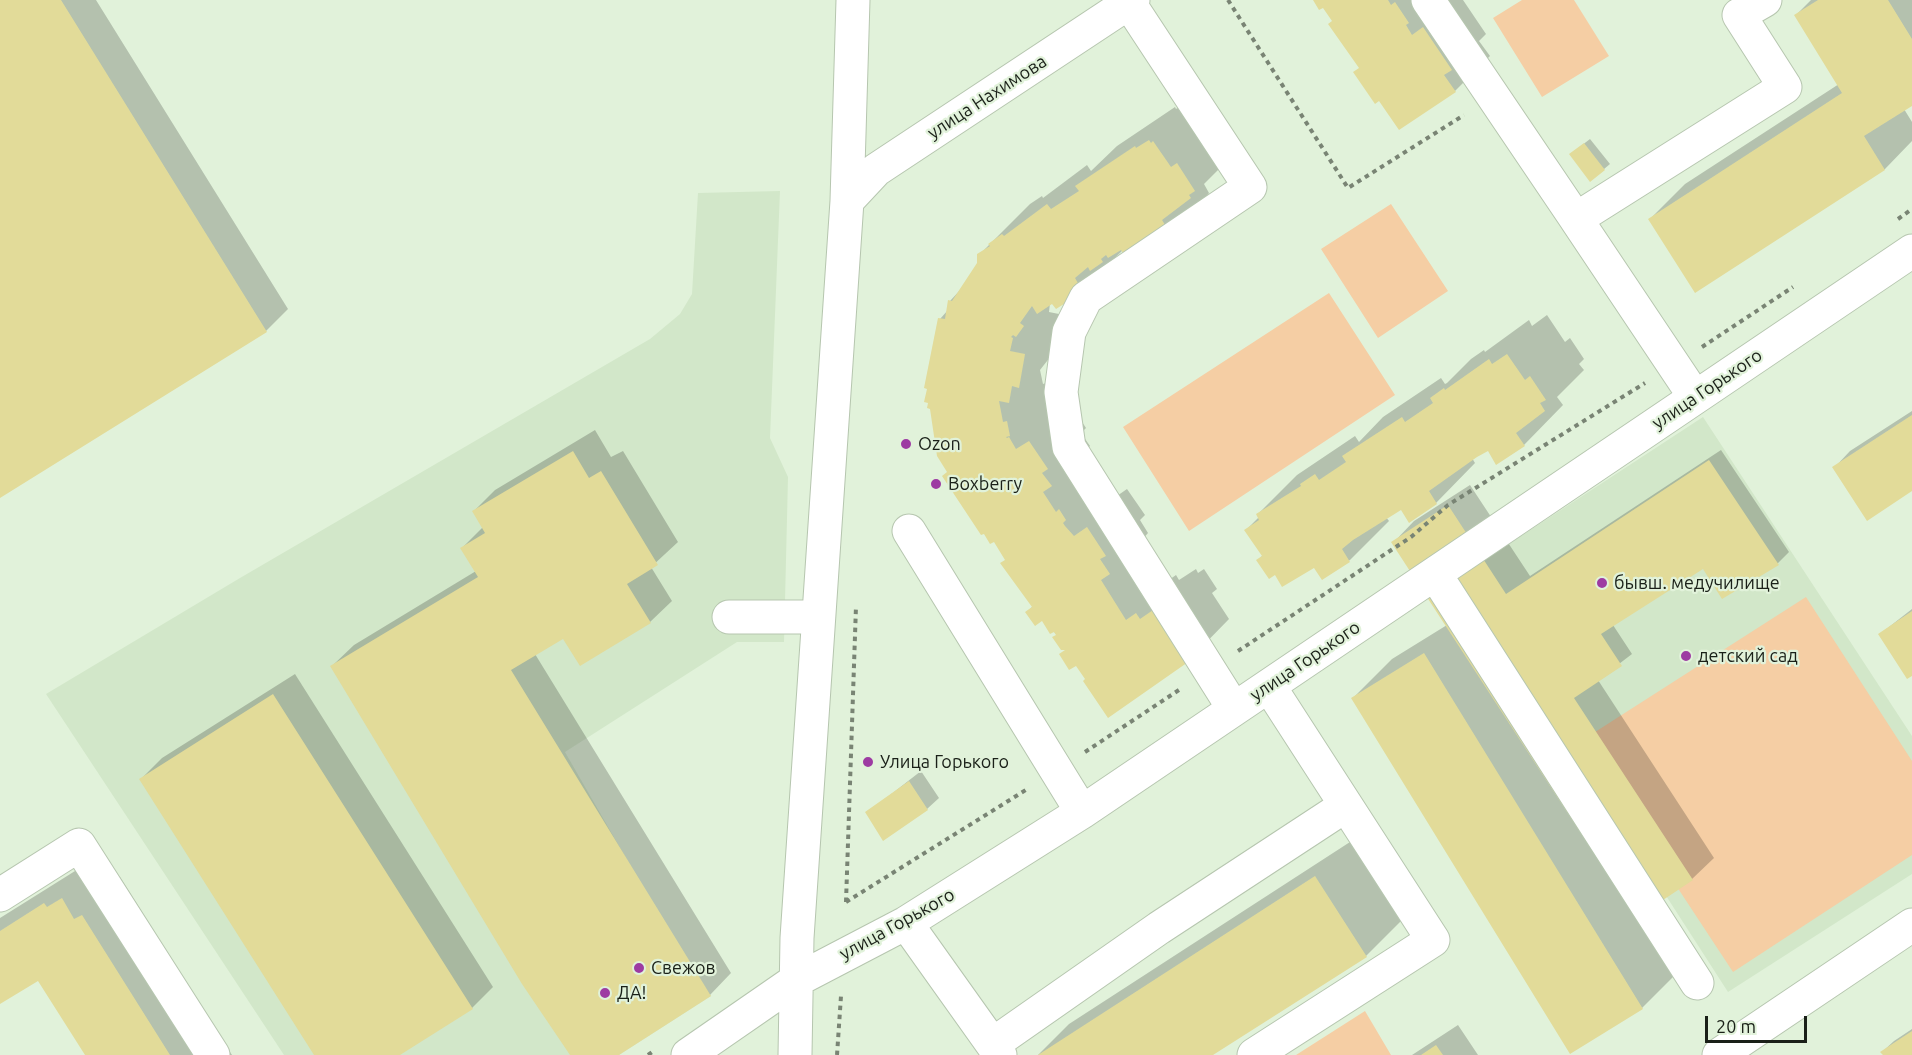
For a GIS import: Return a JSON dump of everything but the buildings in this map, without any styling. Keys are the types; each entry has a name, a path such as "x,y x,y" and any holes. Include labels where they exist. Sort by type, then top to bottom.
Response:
{"street":[{"path":"795,1055 795,981 817,617 847,201 853,0"},
{"path":"1428,0 1695,397"},
{"path":"1576,219 1785,87 1739,15 1765,0"},
{"path":"1131,1 1250,187 1086,298 1069,332 1061,392 1069,447 1234,709"},
{"name":"улица Нахимова","path":"847,201 876,170 1131,1"},
{"name":"улица Горького","path":"688,1055 795,981 906,923 1082,812 1912,252"},
{"path":"909,531 1082,812"},
{"path":"1435,574 1697,983"},
{"path":"729,617 817,617"},
{"path":"1254,1055 1433,940 1269,686"},
{"path":"906,923 996,1050 1160,928 1345,806"},
{"path":"0,895 79,845 213,1055"},
{"path":"1719,1055 1912,925"}],"path":[{"path":"1228,0 1348,188 1493,97"},
{"path":"1892,222 1912,209"},
{"path":"846,902 1056,771 1411,537 1448,505 1674,365 1803,280"},
{"path":"837,1055 841,993"}],"shaded area":[{"path":"1522,0 1574,0 1609,56 1542,97 1493,18"},
{"path":"780,191 770,438 788,477 784,642 737,642 565,752 653,905 711,996 619,1055 284,1055 46,694 650,339 680,314 692,294 698,193"},
{"path":"1391,204 1448,291 1378,338 1321,249"},
{"path":"1329,293 1395,395 1189,531 1123,427"},
{"name":"детский сад","path":"1703,417 1912,736 1912,874 1728,992 1460,576"},
{"path":"1806,597 1912,761 1912,855 1733,972 1581,741"},
{"path":"1365,1011 1391,1055 1296,1055"}],"place":[{"name":"Ozon","path":"906,444"},
{"name":"Boxberry","path":"936,484"},
{"name":"бывш. медучилище","path":"1602,583"},
{"name":"детский сад","path":"1686,656"},
{"name":"Улица Горького","path":"868,762"},
{"name":"Свежов","path":"639,968"},
{"name":"ДА!","path":"605,993"}]}
